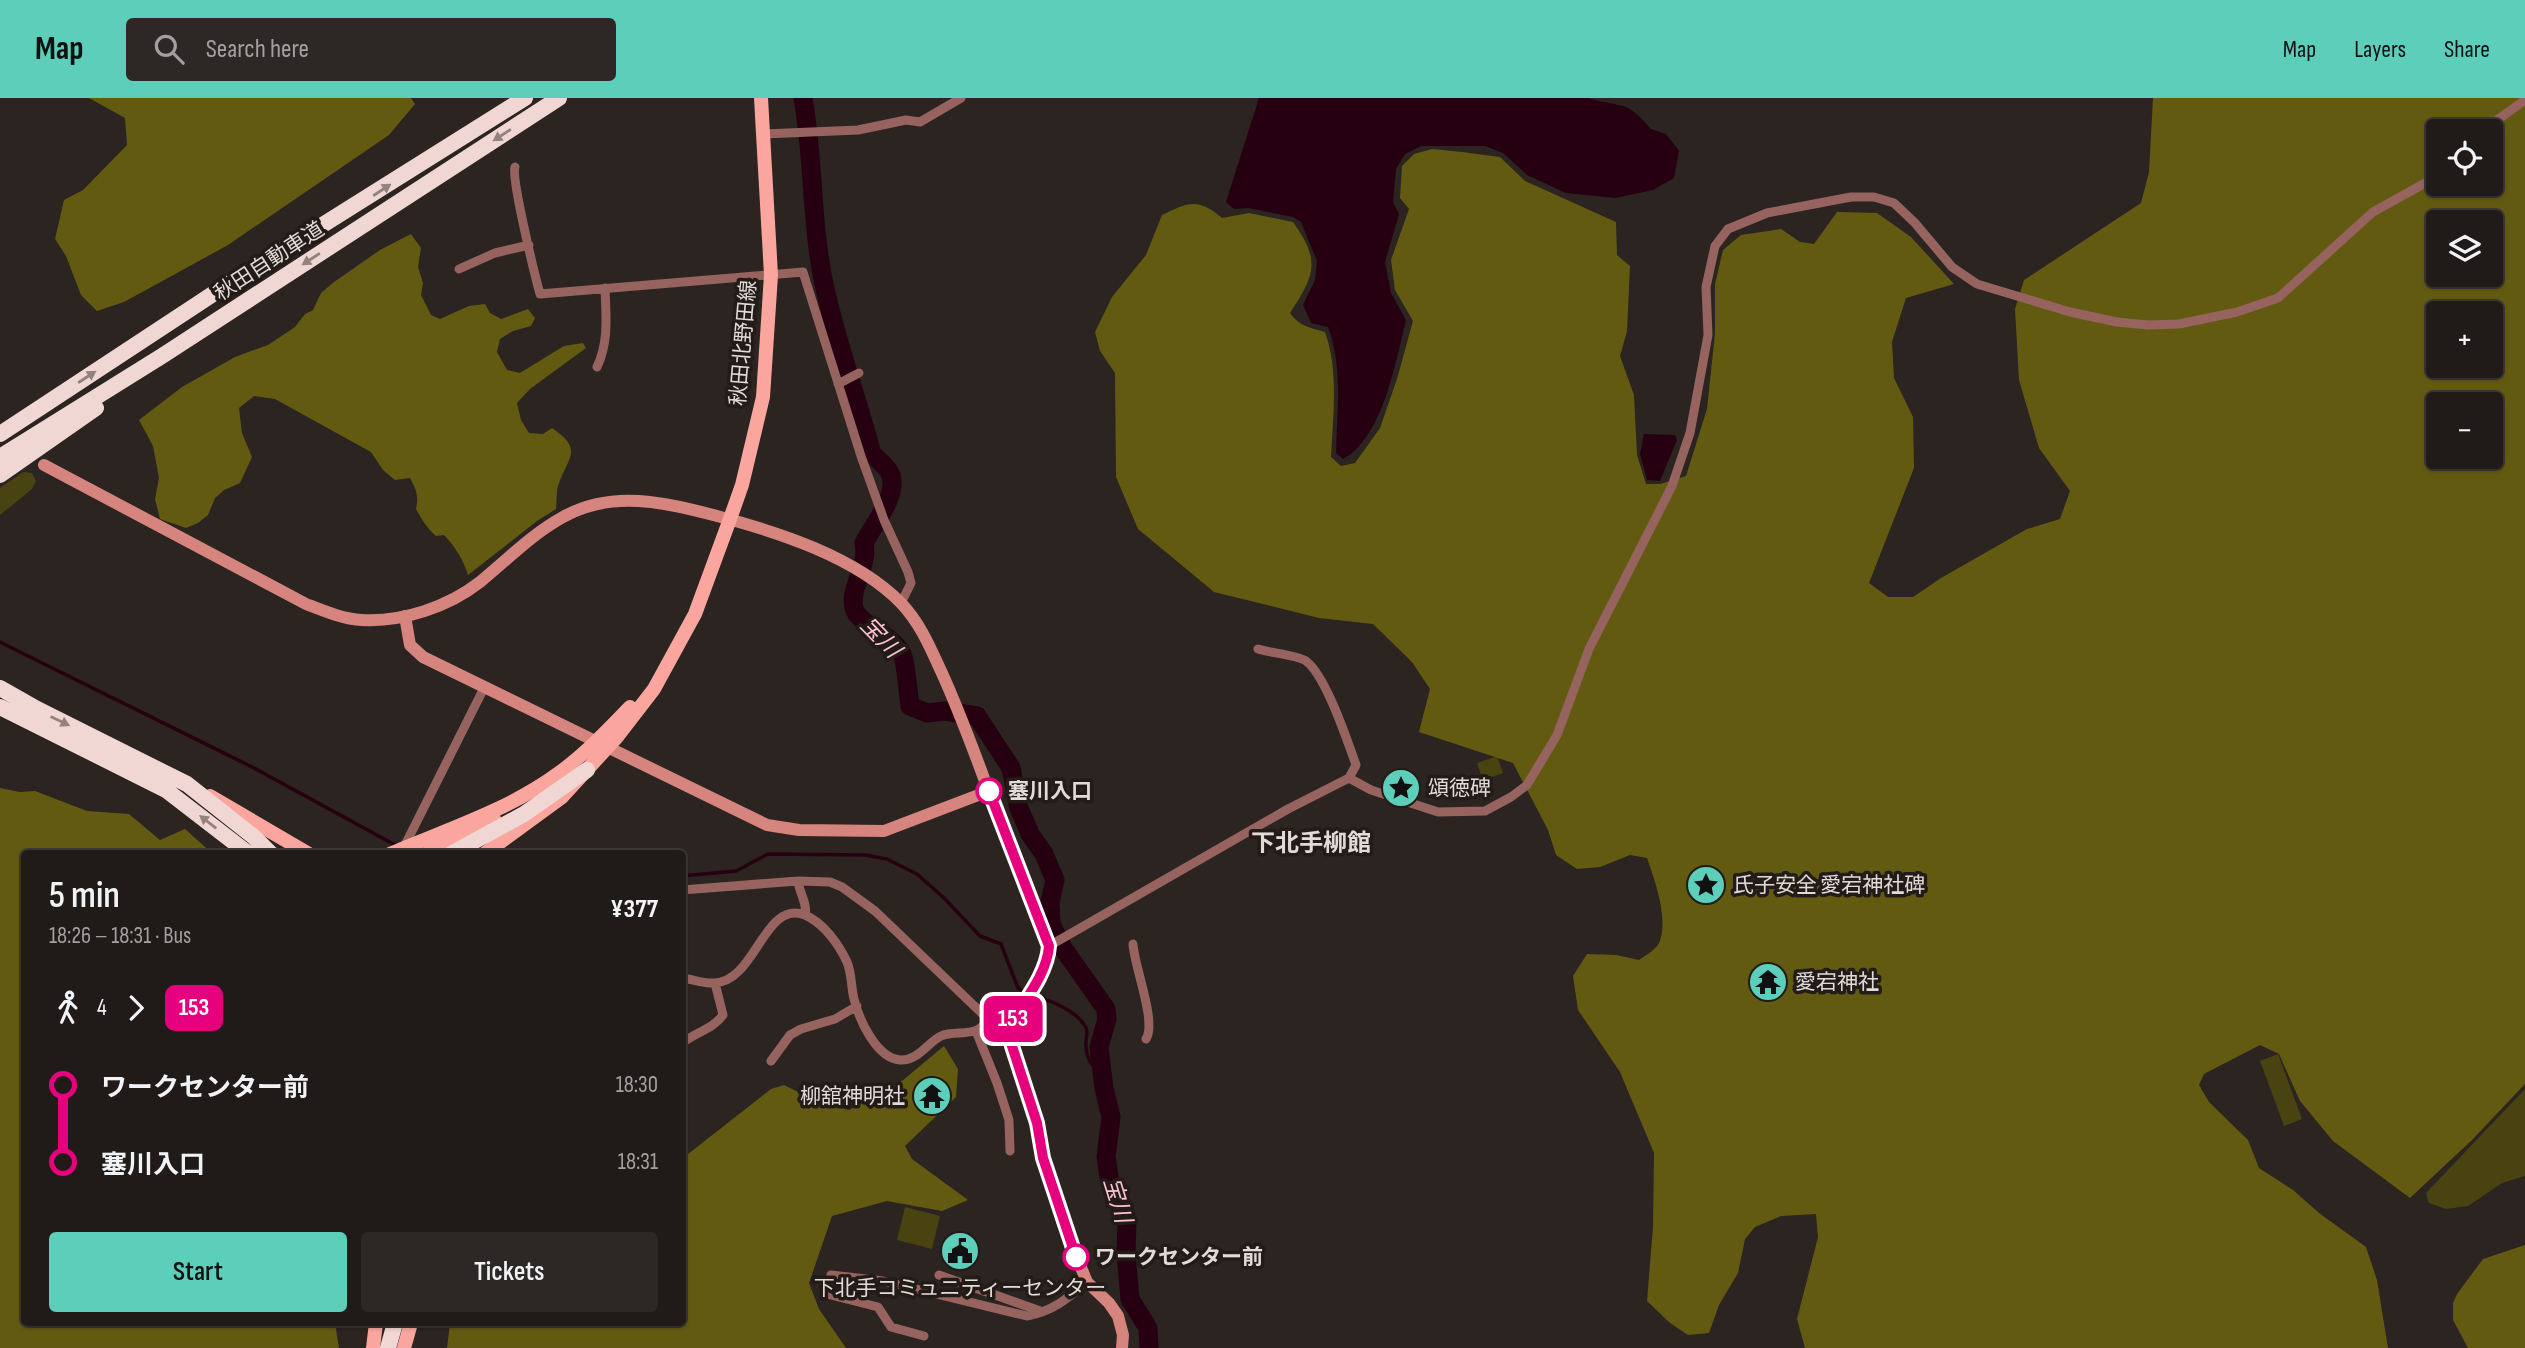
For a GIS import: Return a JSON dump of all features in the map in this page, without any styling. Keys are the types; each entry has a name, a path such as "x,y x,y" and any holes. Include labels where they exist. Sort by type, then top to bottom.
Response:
{"highway":[{"name":"秋田自動車道","path":"0,434 219,290 525,98"},
{"name":"秋田自動車道","path":"0,457 162,356 559,98"},
{"path":"0,475 106,401 162,356"},
{"path":"0,425 30,415"},
{"path":"0,688 187,784 267,850"},
{"path":"0,707 166,790 244,850"},
{"path":"462,850 479,844 587,770"},
{"path":"388,1348 394,1326"}],"main road":[{"name":"秋田北野田線","path":"587,770 593,753 654,689 680,646 742,485 763,397 771,275 761,98"},
{"path":"400,850 534,790 593,753"},
{"path":"448,850 479,844 593,753"},
{"path":"187,784 303,850"},
{"path":"373,1348 376,1326"},
{"path":"404,1348 410,1326"}],"street":[{"path":"764,134 858,130 906,120 920,122 961,98"},
{"path":"2499,119 2525,100"},
{"path":"515,167 513,173 540,294 803,272 878,504 911,583 901,603"},
{"path":"1349,778 1371,790 1438,812 1485,811 1527,785 1557,735 1589,649 1672,486 1690,433 1708,335 1706,287 1715,246 1728,229 1767,213 1852,197 1874,197 1894,203 1915,223 1952,267 1977,284 2070,312 2117,322 2148,326 2179,324 2237,312 2278,298 2373,212 2426,183"},
{"path":"460,269 495,253 529,245"},
{"path":"597,367 604,353 607,331 605,288"},
{"path":"838,384 859,373"},
{"path":"44,465 306,604 332,614 361,620 405,616 427,610 465,592 564,516 603,502 632,500 653,501 730,519 790,539 843,561 901,603 922,630 956,704 1052,945 1034,985 1009,1026 1012,1046 1037,1123 1043,1158 1063,1224 1087,1282 1109,1303 1118,1316 1123,1335 1122,1348"},
{"path":"405,616 407,637 414,650 484,688 767,825 799,830 884,831 989,791"},
{"path":"1052,945 1288,809 1349,778 1356,765 1317,674 1305,660 1258,649"},
{"path":"403,850 484,688"},
{"path":"686,890 798,881 830,882 853,894 875,911 990,1021 1009,1026"},
{"path":"798,881 806,909 804,915"},
{"path":"686,979 715,984 739,972 775,922 790,913 804,915 823,928 838,944 849,965 862,1020 879,1048 888,1056 901,1060 919,1054 941,1036 953,1032 976,1031 990,1021"},
{"path":"1133,944 1133,957 1145,996 1150,1033 1146,1039"},
{"path":"686,1040 719,1021 723,1015 715,984"},
{"path":"771,1061 790,1035 835,1019 857,1006"},
{"path":"976,1031 1009,1120 1010,1151"},
{"path":"924,1336 891,1327 878,1307 827,1294 831,1275 883,1281 1027,1316 1045,1313 1087,1282"},
{"path":"939,1275 1045,1313"}],"shaded area":[{"path":"89,98 411,98 415,104 389,135 228,245 124,302 97,311 81,295 66,256 55,239 64,200 83,190 127,145 125,118"},
{"path":"1259,98 1588,98 1629,108 1651,129 1666,134 1679,151 1674,178 1653,190 1615,198 1566,193 1527,175 1503,153 1485,146 1421,146 1405,154 1396,169 1393,202 1399,214 1385,262 1391,293 1406,320 1386,397 1378,416 1357,449 1343,459 1336,453 1338,389 1333,342 1328,327 1311,323 1303,305 1315,280 1317,261 1301,222 1293,217 1248,208 1234,209 1226,202"},
{"path":"2153,98 2525,98 2525,1084 2472,1140 2410,1198 2333,1141 2300,1101 2279,1054 2260,1045 2204,1074 2199,1085 2209,1102 2248,1140 2259,1168 2293,1190 2319,1213 2366,1247 2377,1280 2388,1348 1805,1348 1797,1319 1818,1237 1816,1214 1781,1216 1755,1227 1745,1239 1738,1273 1719,1305 1709,1333 1688,1335 1670,1323 1647,1301 1653,1227 1654,1153 1620,1072 1578,1010 1573,976 1587,954 1616,955 1639,960 1659,944 1662,910 1647,858 1630,855 1600,867 1577,869 1556,855 1548,830 1513,763 1419,732 1430,689 1412,662 1373,624 1319,618 1214,592 1138,529 1116,477 1115,373 1100,351 1095,332 1112,297 1146,255 1162,215 1192,204 1206,207 1222,218 1249,213 1293,222 1308,247 1311,268 1305,288 1290,313 1301,324 1325,332 1334,378 1331,457 1341,466 1355,463 1380,428 1413,321 1395,290 1391,260 1409,209 1400,198 1402,166 1414,154 1432,149 1500,157 1525,181 1616,222 1617,255 1630,266 1627,331 1620,356 1634,395 1637,455 1646,484 1660,484 1686,476 1707,409 1715,333 1715,284 1723,250 1741,235 1781,229 1800,242 1814,244 1837,212 1877,213 1911,237 1954,284 1906,298 1892,342 1894,378 1913,417 1914,468 1869,583 1888,597 1913,597 2027,529 2060,519 2070,491 2039,448 2019,380 2015,309 2024,280 2141,203 2149,172"},
{"path":"411,234 421,248 418,267 423,283 421,295 431,315 440,319 469,306 485,304 490,313 501,319 528,309 535,318 531,326 513,331 500,339 497,352 507,370 520,373 564,346 583,343 586,348 530,389 517,403 521,420 529,433 543,434 552,428 568,442 571,449 558,486 556,509 468,575 452,544 444,535 436,536 420,517 410,478 395,480 383,470 371,452 275,399 254,396 239,408 242,433 252,457 240,483 224,490 215,498 208,515 198,523 186,528 160,519 155,499 159,478 153,446 139,420 182,387 235,357 268,345 295,327 305,314 313,310 321,293 334,282 380,250"},
{"path":"1644,434 1675,435 1677,440 1660,481 1647,480 1640,454"},
{"path":"23,472 32,473 36,481 32,489 0,515 0,488"},
{"path":"1497,756 1503,773 1483,780 1477,763"},
{"path":"0,788 20,792 35,791 87,811 129,814 160,840 185,829 209,850 21,850 21,1326 335,1326 339,1348 0,1348"},
{"path":"944,1046 958,1069 956,1097 905,1146 912,1159 968,1200 942,1211 887,1201 832,1216 809,1283 819,1309 846,1348 447,1348 450,1326 686,1326 686,1156 771,1089 784,1085 822,1104 849,1110 902,1081"},
{"path":"2278,1054 2302,1119 2284,1126 2260,1061"},
{"path":"2525,1089 2525,1176 2502,1183 2468,1206 2446,1209 2429,1203 2426,1193"},
{"path":"905,1207 940,1216 932,1249 897,1240"},
{"path":"2525,1245 2525,1348 2468,1348 2453,1320 2453,1303 2457,1294 2483,1259"}],"waterway":[{"name":"宝川","path":"803,98 817,238 829,305 872,454 892,478 892,487 885,507 864,543 864,560 854,593 854,608 861,619 890,640 901,652 906,669 910,706 927,713 945,711 977,716 1011,768 1019,808 1055,880 1050,902 1051,924 1063,948 1106,1009 1107,1019 1099,1047 1111,1117 1106,1157 1110,1183 1127,1221 1126,1254 1130,1299 1148,1328 1149,1348"},
{"path":"0,642 254,768 397,846"},
{"path":"686,876 736,871 768,854 865,855 887,859 917,874 980,936 1001,944 1018,988 1026,993"},
{"path":"1034,995 1062,1007 1081,1020 1087,1030 1088,1056 1102,1075"}],"bus line":[{"name":"153","path":"989,791 1049,946 1045,964 1009,1026 1012,1046 1037,1123 1043,1158 1076,1257"}],"place":[{"name":"頌徳碑","path":"1401,788"},
{"name":"塞川入口","path":"989,791"},
{"name":"氏子安全 愛宕神社碑","path":"1706,885"},
{"name":"愛宕神社","path":"1768,982"},
{"name":"柳舘神明社","path":"932,1096"},
{"name":"下北手コミュニティーセンター","path":"960,1251"},
{"name":"ワークセンター前","path":"1076,1257"}],"district":[{"name":"下北手柳館","path":"1311,843"}]}
